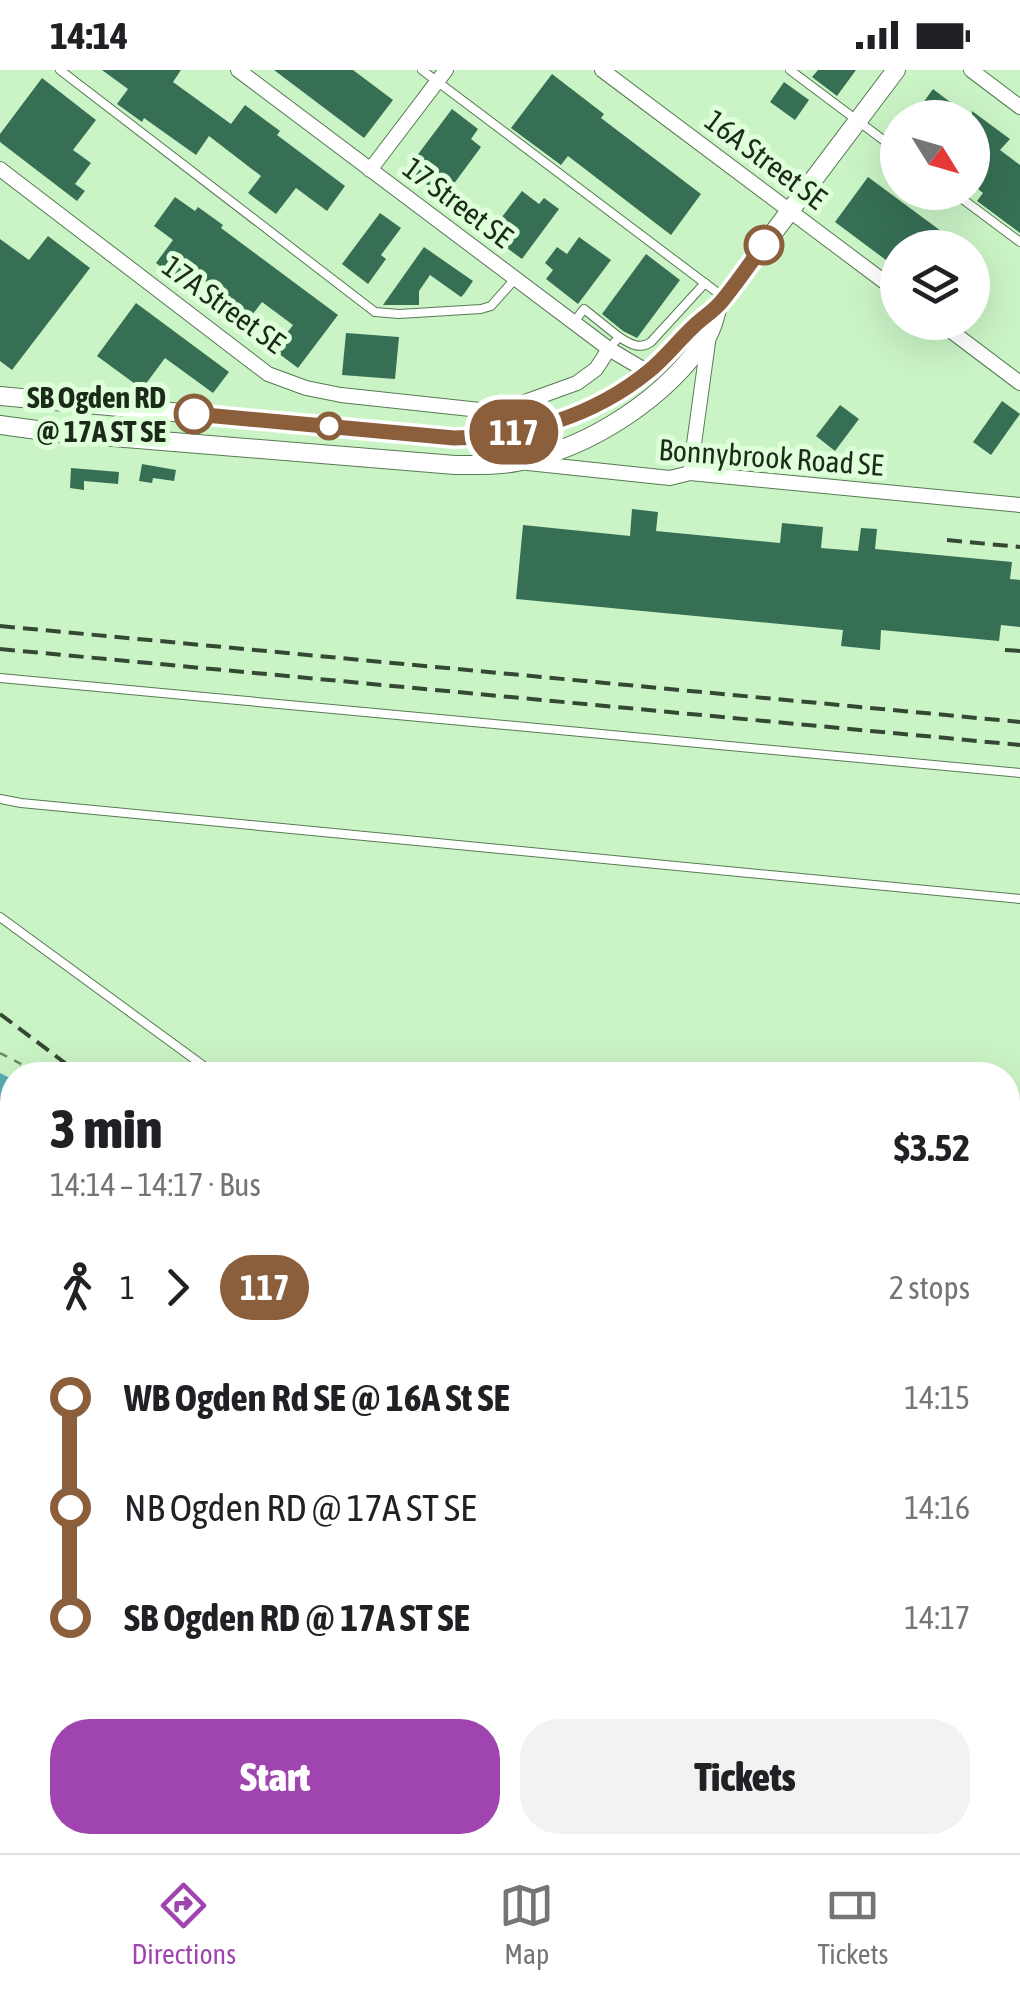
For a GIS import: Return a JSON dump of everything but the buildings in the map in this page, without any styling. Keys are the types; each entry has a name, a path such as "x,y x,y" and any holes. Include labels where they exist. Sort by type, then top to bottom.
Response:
{"street":[{"name":"17 Street SE","path":"238,70 609,349 648,372"},
{"name":"16A Street SE","path":"602,70 880,279"},
{"path":"0,396 454,438 528,430 571,417 648,372 722,301 896,70"},
{"path":"973,70 1020,107"},
{"path":"370,170 442,76"},
{"name":"17A Street SE","path":"0,169 268,374 306,388 480,410 520,404 578,383 596,370 609,349"},
{"path":"690,473 710,333 722,301"},
{"path":"0,426 455,465 518,462 603,431 674,376 710,333"},
{"path":"962,340 1020,383"},
{"name":"Bonnybrook Road SE","path":"518,462 670,478 690,473 1020,505"}],"lane":[{"path":"60,70 375,312 482,309 492,306 516,279"},
{"path":"422,70 442,76 705,282 722,301"},
{"path":"790,70 880,138"},
{"path":"977,210 1020,242"},
{"path":"574,323 584,309 630,344 645,346 705,282"},
{"path":"609,349 619,337"},
{"path":"0,678 1020,773"},
{"path":"0,800 1020,899"},
{"path":"0,917 198,1062"}],"railway":[{"path":"947,540 1020,547"},
{"path":"0,626 1020,722"},
{"path":"0,649 1020,745"},
{"path":"1005,650 1020,651"},
{"path":"0,1014 64,1062"}],"bus line":[{"name":"117","path":"194,414 454,438 528,430 571,417 648,372 719,305 764,245"}],"place":[{"name":"SB Ogden RD @ 17A ST SE","path":"194,414"}]}
